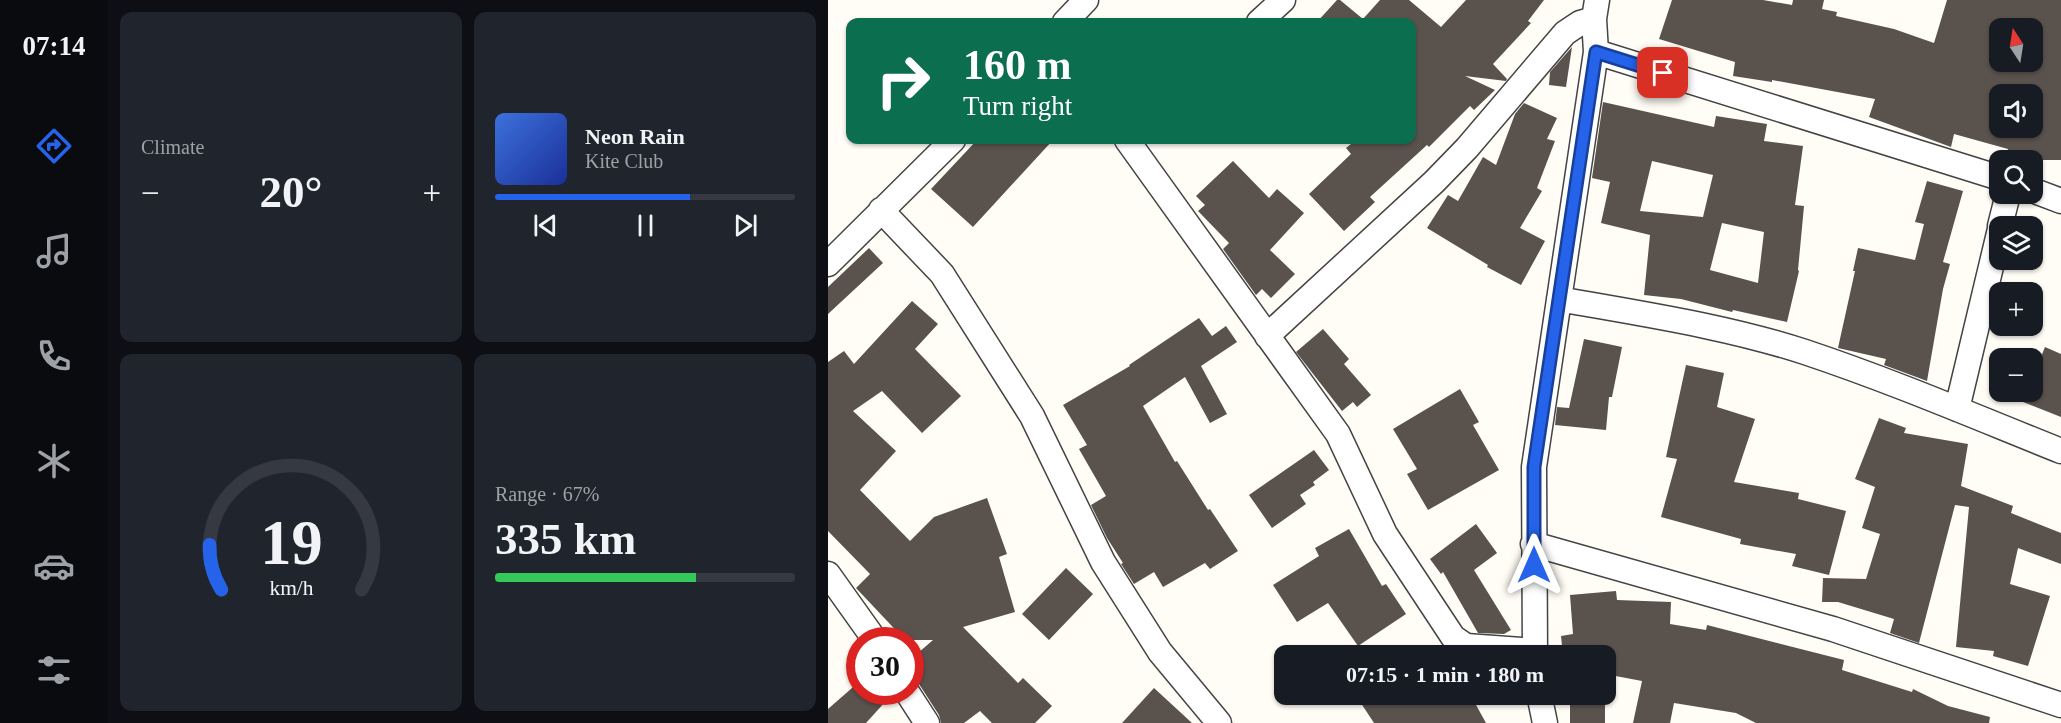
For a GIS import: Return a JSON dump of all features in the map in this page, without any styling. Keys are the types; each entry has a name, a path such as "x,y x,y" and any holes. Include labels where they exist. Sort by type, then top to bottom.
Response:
{"street":[{"path":"1069,18 1086,0"},
{"path":"1264,18 1283,0"},
{"path":"1535,645 1534,467 1596,52 1595,10"},
{"path":"1267,336 1459,156 1565,33 1595,10"},
{"path":"1596,52 1989,175"},
{"path":"828,264 949,144"},
{"path":"1133,144 1338,434 1385,534 1453,637 1465,645"},
{"path":"2043,194 2061,201"},
{"path":"881,210 942,274 1032,416 1103,562 1160,652 1219,723"},
{"path":"1957,409 1990,270"},
{"path":"1559,299 1705,325 1804,352 1957,409 2061,451"},
{"path":"1533,544 1833,629 2061,704"},
{"path":"828,574 866,627"},
{"path":"915,705 927,723"},
{"path":"1541,705 1545,723"}],"building":[{"path":"1337,0 1340,0 1362,18 1321,18"},
{"path":"1380,0 1409,0 1441,27 1466,0 1544,0 1528,21 1531,23 1493,64 1507,79 1506,81 1465,76 1495,90 1474,110 1470,106 1429,147 1427,145 1370,197 1375,202 1344,231 1309,194 1351,154 1346,148 1351,144 1416,144 1416,18 1364,18"},
{"path":"1672,0 1763,0 1792,5 1793,0 1824,0 1822,9 1837,12 1836,16 1894,29 1934,43 1947,0 2061,0 2061,160 2043,160 2043,150 2008,150 1954,134 1951,147 1869,117 1875,99 1772,80 1772,82 1733,76 1735,62 1659,39"},
{"path":"1572,47 1566,87 1549,85 1550,72"},
{"path":"1603,102 1714,127 1716,116 1767,124 1764,141 1803,146 1795,205 1804,206 1799,271 1787,322 1733,310 1732,312 1681,299 1644,295 1650,235 1601,223 1610,182 1592,178","holes":["1652,161 1713,175 1703,217 1640,211","1722,223 1764,232 1758,283 1710,270"]},
{"path":"1524,103 1557,118 1547,139 1555,141 1537,188 1542,191 1520,228 1545,241 1521,285 1487,267 1488,265 1427,228 1448,195 1458,201 1483,157 1496,165 1515,114"},
{"path":"973,144 1049,144 973,227 931,189"},
{"path":"1233,161 1269,198 1277,189 1304,213 1270,250 1295,274 1271,298 1262,289 1256,295 1223,249 1229,243 1198,211 1205,205 1196,196"},
{"path":"1927,181 1963,191 1943,262 1950,264 1943,289 1927,381 1884,365 1886,359 1838,348 1858,248 1915,260 1924,224 1915,222"},
{"path":"869,248 883,263 828,314 828,287"},
{"path":"912,301 938,324 915,349 961,396 922,433 882,391 853,411 896,451 860,490 910,541 934,517 987,498 1007,554 999,557 1015,612 963,627 1018,683 1023,678 1052,706 1035,723 992,723 980,711 964,723 941,723 939,715 924,692 924,648 933,640 924,640 924,627 893,627 856,588 870,574 828,531 828,362 844,351 854,364"},
{"path":"1199,318 1212,336 1226,326 1237,342 1201,366 1227,414 1210,423 1185,377 1143,406 1175,462 1177,461 1208,510 1210,509 1238,551 1210,569 1205,563 1163,587 1154,572 1134,584 1121,564 1123,563 1107,538 1091,505 1106,496 1079,449 1087,445 1063,405 1130,366"},
{"path":"1323,329 1349,359 1344,364 1371,395 1357,407 1353,402 1342,411 1296,352"},
{"path":"1584,339 1622,347 1612,397 1609,397 1606,430 1555,425 1557,407 1569,408"},
{"path":"2045,347 2061,354 2061,417 2023,402 2043,402 2043,352"},
{"path":"1686,365 1724,373 1717,407 1755,419 1734,482 1799,493 1798,499 1846,511 1829,575 1792,566 1796,554 1740,544 1741,539 1661,517 1677,459 1666,457"},
{"path":"1460,389 1479,422 1473,425 1499,470 1428,510 1407,474 1417,469 1393,429"},
{"path":"1879,418 1906,428 1904,433 1968,444 1961,486 2013,506 2011,513 2061,533 2061,564 2018,548 2010,584 2050,596 2028,666 1993,656 1994,651 1956,647 1969,507 1955,505 1919,643 1890,633 1894,619 1838,602 1822,602 1823,578 1866,579 1880,534 1862,528 1875,487 1855,479"},
{"path":"1314,450 1329,470 1313,482 1315,485 1300,495 1306,504 1272,528 1249,495"},
{"path":"1476,524 1497,553 1474,570 1511,630 1504,634 1478,633 1443,572 1441,574 1430,559"},
{"path":"1349,529 1382,586 1386,584 1406,614 1360,645 1328,603 1297,622 1273,585 1319,556 1315,548"},
{"path":"1066,568 1093,594 1049,640 1022,614"},
{"path":"1616,591 1617,600 1671,602 1670,624 1706,630 1707,625 1844,660 1842,670 1912,692 1913,689 1948,706 1990,717 1989,723 1756,723 1736,713 1674,703 1670,723 1633,723 1642,681 1616,676 1616,645 1562,645 1561,636 1573,634 1570,595"},
{"path":"1154,688 1192,723 1122,723"},
{"path":"846,693 846,705 882,705 866,723 828,723 828,709"},
{"path":"1362,705 1476,705 1486,723 1374,723"},
{"path":"1570,705 1605,705 1605,723 1570,723"}],"route":[{"path":"1534,565 1534,467 1596,52 1663,73"}]}
